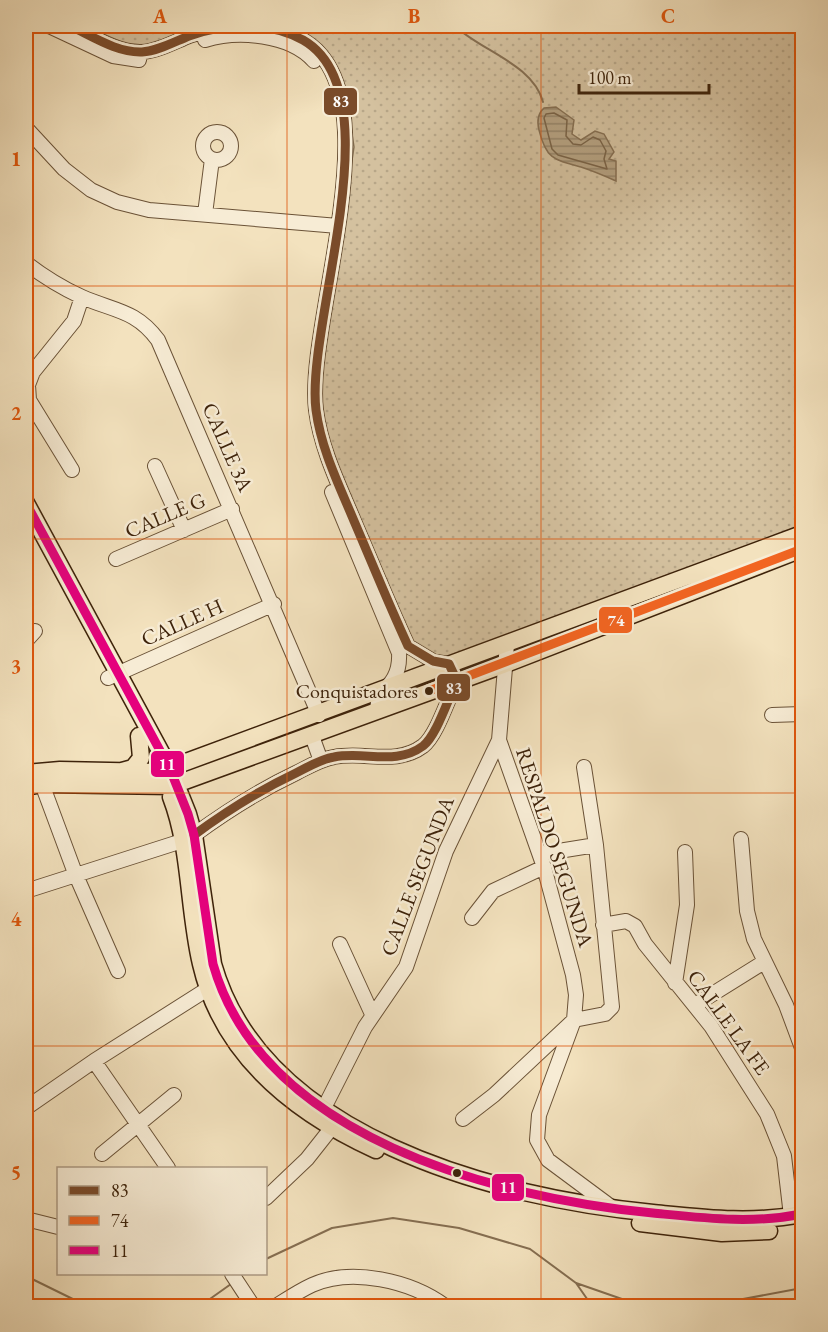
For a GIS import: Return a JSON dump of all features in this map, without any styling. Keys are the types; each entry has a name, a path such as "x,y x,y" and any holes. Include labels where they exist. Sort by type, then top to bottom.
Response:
{"main road":[{"path":"26,503 112,676"},
{"path":"26,528 168,778 186,837 213,964 213,985 235,1042 261,1074 293,1103 419,1158 487,1184 540,1197 616,1210 725,1221 799,1218"},
{"path":"168,778 191,762 802,534"},
{"path":"34,785 120,778 168,778 210,771 503,665 802,549"},
{"path":"147,738 171,760 191,762"},
{"path":"120,778 138,764 147,738"},
{"path":"26,773 60,770 120,778 164,802 186,837"},
{"path":"186,837 192,796 197,785 210,771"},
{"path":"213,985 254,1048 284,1079 324,1108 336,1123 452,1183 535,1207 604,1219 722,1233 771,1230 799,1218"}],"street":[{"path":"49,26 114,51 153,50 214,28 245,26 275,29 305,41 332,71 342,105 346,150 314,351 316,409 331,478 362,552 399,653 399,662 393,679 379,693 377,711"},
{"path":"70,26 114,51"},
{"path":"26,128 64,169 91,190 117,202 148,210 334,226"},
{"path":"205,214 212,159"},
{"name":"CALLE 3A","path":"26,262 45,278 82,297 134,315 148,326 158,340 274,604 319,715"},
{"path":"72,470 29,400 28,385 33,372 74,321 82,297"},
{"path":"155,466 184,530"},
{"name":"CALLE G","path":"116,559 232,509"},
{"path":"26,891 186,837 239,801 321,761 349,755 403,757 426,744 434,732 457,681 450,665 421,656 408,646 362,552"},
{"name":"CALLE H","path":"112,676 274,604"},
{"name":"CALLE SEGUNDA","path":"324,1108 372,1014 406,967 446,851 499,741 503,665 507,644"},
{"path":"772,715 802,714"},
{"path":"312,736 321,761"},
{"name":"RESPALDO SEGUNDA","path":"499,741 542,861 573,975 574,1020 539,1115 537,1140 548,1160 616,1210"},
{"path":"463,1119 494,1095 574,1020 605,1014 612,1007 596,845 584,767"},
{"path":"34,785 118,971"},
{"path":"741,839 747,911 764,962 786,1005 802,1048"},
{"path":"472,918 493,891 542,861 596,845"},
{"path":"675,983 687,905 685,852"},
{"name":"CALLE LA FE","path":"603,925 631,923 675,983 695,1005 767,1114 784,1156 799,1218"},
{"path":"340,944 372,1014"},
{"path":"695,1005 764,962"},
{"path":"26,1108 94,1061 213,985"},
{"path":"94,1061 167,1167"},
{"path":"102,1154 174,1095"},
{"path":"267,1197 307,1159 336,1123"},
{"path":"26,1219 57,1227"},
{"path":"233,1275 250,1302"},
{"path":"276,1306 313,1284 357,1276 411,1287 445,1306"}],"shaded area":[{"path":"85,26 211,26 153,45 128,45"},
{"path":"284,26 802,26 802,529 451,660 433,657 411,644 326,439 319,372 354,147 345,90 324,48"}],"water":[{"path":"556,107 574,120 572,134 581,140 595,131 604,134 614,152 609,159 616,161 616,181 558,160 548,153 538,127 538,118 544,108"}],"waterway":[{"path":"455,26 518,68 529,78 543,102"},
{"path":"267,1259 332,1228 393,1218 459,1228 530,1249 576,1283 642,1306"},
{"path":"26,1276 87,1306"},
{"path":"576,1283 592,1306"},
{"path":"200,1306 231,1284"},
{"path":"706,1306 802,1288"}],"transit line":[{"name":"83","path":"70,26 114,47 133,52 160,48 217,28 261,27 290,34 303,40 330,68 343,108 345,157 340,212 316,371 318,424 326,453 408,646 433,661 449,664 457,681 433,734 423,746 413,752 391,757 346,756 319,761 256,794 194,835"},
{"name":"11","path":"26,503 170,769 194,835 213,964 240,1024 280,1074 332,1115 392,1148 458,1173 525,1192 591,1205 709,1218 765,1219 802,1214"},
{"name":"74","path":"429,691 802,549"}],"place":[{"name":"Conquistadores","path":"429,691"}]}
